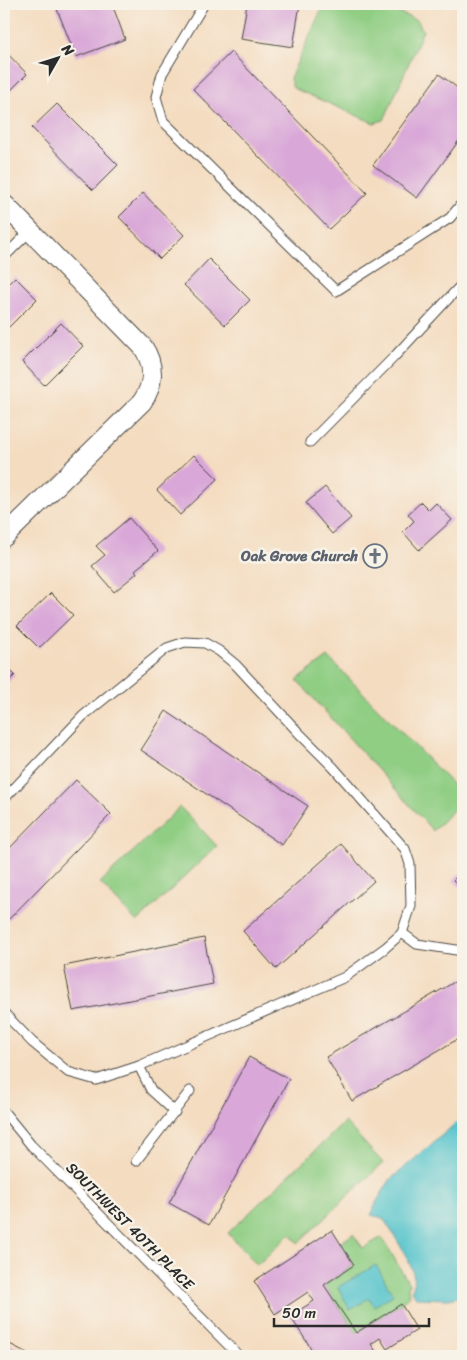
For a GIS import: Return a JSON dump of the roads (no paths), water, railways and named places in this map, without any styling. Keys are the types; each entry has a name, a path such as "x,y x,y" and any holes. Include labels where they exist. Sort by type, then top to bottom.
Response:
{"street":[{"path":"4,204 143,347 148,355 152,373 147,395 142,402 4,537"}],"lane":[{"path":"204,4 162,74 156,97 162,121 336,291 450,218 463,202"},
{"path":"4,257 30,231"},
{"path":"310,442 394,357 463,283"},
{"path":"4,799 83,716 167,648 185,642 205,644 220,651 236,665 333,767 405,849 410,864 411,906 402,933 345,977 139,1066 96,1080 68,1072 32,1042 4,1014"},
{"path":"402,933 417,944 463,951"},
{"path":"139,1066 151,1090 175,1112"},
{"path":"136,1161 190,1091"},
{"name":"SOUTHWEST 40TH PLACE","path":"4,1112 31,1146 239,1356"}],"water":[{"path":"463,1117 463,1296 448,1299 417,1298 411,1291 414,1284 414,1276 408,1259 383,1218 371,1215 390,1180"},
{"path":"376,1265 393,1295 374,1306 369,1298 350,1310 338,1287"}],"place":[{"name":"Oak Grove Church","path":"375,556"}]}
